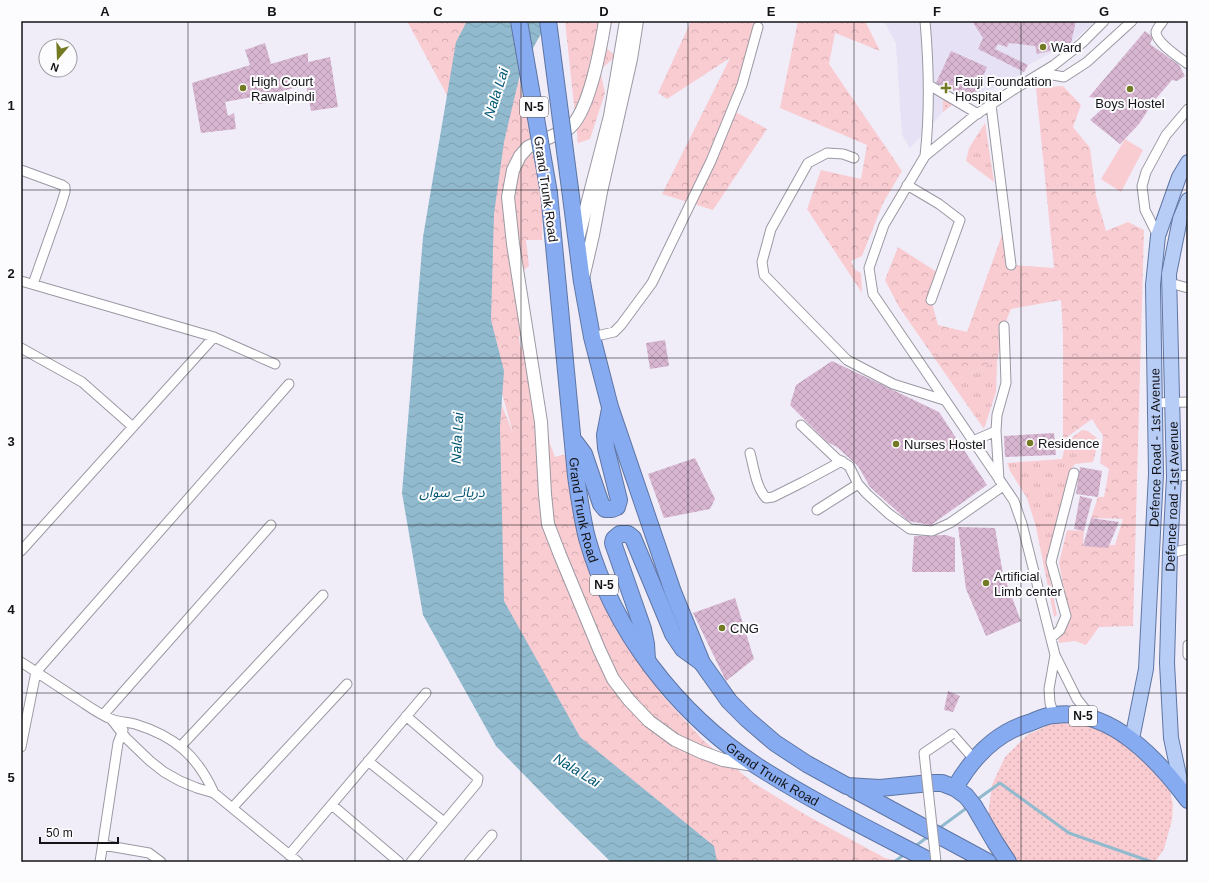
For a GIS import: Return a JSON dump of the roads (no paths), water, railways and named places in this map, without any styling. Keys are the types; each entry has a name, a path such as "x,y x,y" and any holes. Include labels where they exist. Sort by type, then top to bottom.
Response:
{"highway":[{"name":"Grand Trunk Road","path":"520,21 549,193 580,509 599,573 613,604 628,632 647,661 667,687 690,712 718,737 756,765 832,810 928,860"},
{"name":"Grand Trunk Road","path":"548,21 582,282 592,337 610,407 673,592 702,662 729,701 775,743 807,764 988,862"},
{"path":"573,438 584,454 601,504 605,509 618,507 619,500 606,448 605,435 610,407"},
{"path":"647,661 643,629 613,544 614,539 620,534 628,534 633,538 672,634 684,649 702,662"},
{"name":"N-5","path":"956,788 965,770 974,758 994,740 1020,725 1054,714 1092,718 1132,739 1161,765 1186,797"},
{"name":"Grand Trunk Road","path":"848,786 880,788 942,783 956,788 966,796 974,806 1008,862"}],"main road":[{"path":"605,21 599,60 582,109 571,127 528,147 520,156 513,170 508,197 513,244 542,422 545,494 548,524 599,649 613,679 628,700 649,721 675,740 723,760 756,765"},
{"path":"577,244 634,22"},
{"path":"582,282 629,67 634,22"},
{"name":"Defence Road - 1st Avenue","path":"1132,739 1146,669 1156,474 1153,285 1158,236 1179,177 1188,162"},
{"name":"Defence road -1st Avenue","path":"1186,797 1171,738 1167,663 1174,477 1169,274 1180,219 1188,200"}],"street":[{"path":"924,21 929,85 925,156"},
{"path":"1092,718 1077,699 1055,655 1022,524 1014,502 873,294 869,268 884,226 925,156 978,114 1054,65 1082,43 1104,21"},
{"path":"1042,73 1064,77 1087,62 1132,21"},
{"path":"1163,21 1157,29 1157,38 1188,64"},
{"path":"592,337 614,332 621,325 652,283 711,161 742,85 758,27"},
{"path":"929,85 978,114"},
{"path":"991,105 1011,265"},
{"path":"1158,236 1145,210 1142,186 1146,172 1166,135 1188,109"},
{"path":"854,158 843,154 827,153 808,163 771,229 762,262 764,275 847,360 893,384 944,400"},
{"path":"21,170 56,182 65,187 61,205 33,284"},
{"path":"907,185 939,204 960,220 931,300"},
{"path":"21,281 214,337 275,364"},
{"path":"1170,283 1188,288"},
{"path":"1001,483 996,431 997,415 1006,384 1004,326"},
{"path":"21,551 214,337"},
{"path":"21,348 82,382 133,427"},
{"path":"21,747 36,672 288,384"},
{"path":"1155,403 1188,402"},
{"path":"802,425 837,459 849,466 858,484 889,514 910,530 932,531 950,523 1001,483"},
{"path":"973,442 996,431"},
{"path":"750,453 758,485 766,498 773,497 842,461"},
{"path":"1050,638 1060,630 1066,616 1051,562 1074,473"},
{"path":"1174,477 1188,475"},
{"path":"817,510 858,484"},
{"path":"107,718 271,525"},
{"path":"1170,553 1188,550"},
{"path":"181,746 323,595"},
{"path":"1188,645 1188,655"},
{"path":"1054,714 1050,702 1049,689 1055,655"},
{"path":"21,662 107,718 150,761 164,772 180,781 214,793 298,862"},
{"path":"233,808 347,684"},
{"path":"289,854 426,693"},
{"path":"406,716 478,778 477,783 411,862"},
{"path":"107,718 127,722 157,732 181,746 199,765 206,775 214,793"},
{"path":"100,862 118,743 127,722"},
{"path":"936,862 924,753 952,734 974,758"},
{"path":"368,761 444,822"},
{"path":"332,805 399,862"},
{"path":"469,862 492,835"},
{"path":"103,845 150,853 161,862"}],"water":[{"name":"دریائے سواں","path":"467,21 548,21 521,70 504,142 494,214 491,320 504,371 500,427 504,601 580,737 714,846 717,862 611,862 496,746 423,615 402,493 423,237 456,42"}],"waterway":[{"path":"975,801 1000,783 1069,833 1152,862"},
{"path":"938,829 968,807"},
{"path":"914,847 929,836"},
{"path":"894,862 905,854"}],"place":[{"name":"Ward","path":"1043,47"},
{"name":"High Court Rawalpindi","path":"243,88"},
{"name":"Fauji Foundation Hospital","path":"946,88"},
{"name":"Boys Hostel","path":"1130,89"},
{"name":"Residence","path":"1030,443"},
{"name":"Nurses Hostel","path":"896,444"},
{"name":"Artificial Limb center","path":"986,583"},
{"name":"CNG","path":"722,628"}],"water label":[{"name":"Nala Lai","path":"496,93"},
{"name":"Nala Lai","path":"457,438"},
{"name":"Nala Lai","path":"577,770"}]}
